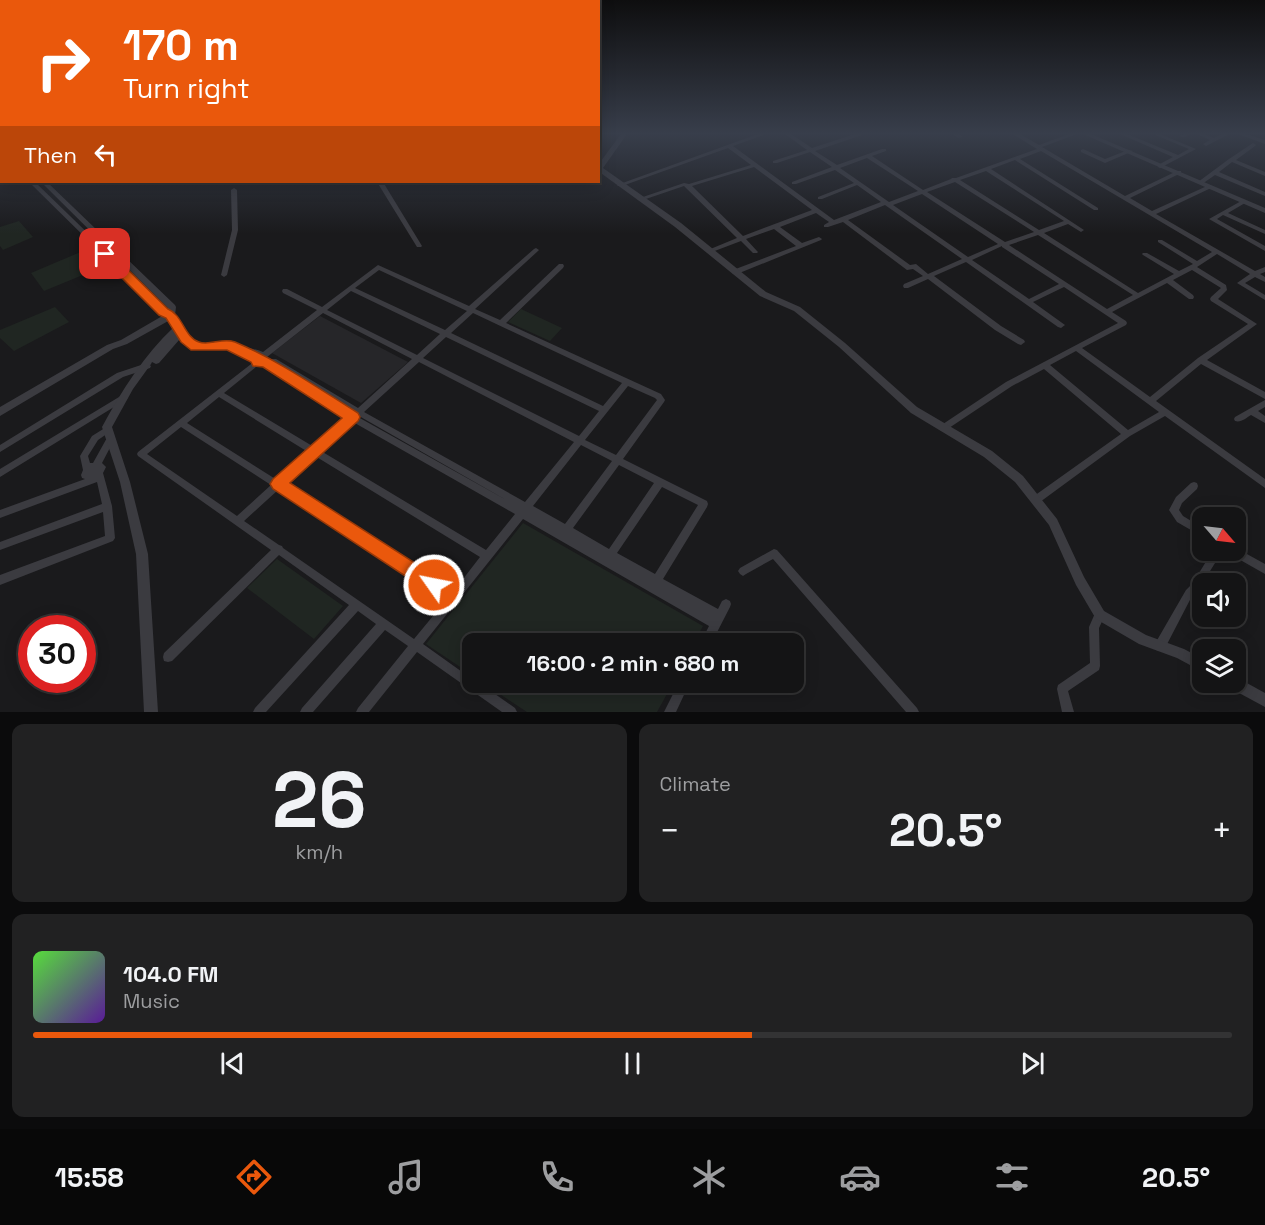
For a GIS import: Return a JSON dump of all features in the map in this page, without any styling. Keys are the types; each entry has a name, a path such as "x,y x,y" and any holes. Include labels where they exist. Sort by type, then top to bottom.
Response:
{"street":[{"path":"620,185 670,167"},
{"path":"640,199 748,167"},
{"path":"758,167 834,223"},
{"path":"885,167 1123,323 1009,384 943,428"},
{"path":"1030,167 1096,209"},
{"path":"1073,167 1265,280"},
{"path":"1166,167 1265,210"},
{"path":"1200,182 1221,167"},
{"path":"1249,167 1265,174"},
{"path":"794,183 836,168 1061,325"},
{"path":"826,226 986,168 1081,230"},
{"path":"600,169 678,225 763,294 798,309 914,410 988,454 1019,480 1037,499 1053,522 1080,581 1100,615 1143,640 1192,661"},
{"path":"1125,198 1178,172"},
{"path":"1214,172 1265,194"},
{"path":"954,179 1137,295"},
{"path":"1200,182 1265,210"},
{"path":"33,183 92,235"},
{"path":"45,183 164,312 171,315 196,347 229,345 263,359 355,415 718,620"},
{"path":"381,183 419,246"},
{"path":"820,198 858,183"},
{"path":"687,186 755,252"},
{"path":"1151,214 1209,187"},
{"path":"224,275 235,230 234,190"},
{"path":"1243,202 1212,219 1265,249"},
{"path":"710,251 817,210"},
{"path":"1223,213 1265,232"},
{"path":"843,219 909,268 914,266 998,328 1021,342"},
{"path":"906,286 966,258 1068,222"},
{"path":"775,226 801,246"},
{"path":"735,272 819,239"},
{"path":"1151,400 1253,322 1213,299 1224,290 1224,287 1160,241"},
{"path":"238,520 537,250"},
{"path":"1107,312 1195,266 1216,252"},
{"path":"1145,254 1179,274"},
{"path":"501,324 561,266"},
{"path":"511,712 141,454 220,394 378,267 658,396 661,400 567,530"},
{"path":"1265,269 1240,284 1265,298"},
{"path":"1168,280 1191,297"},
{"path":"1028,302 1065,284"},
{"path":"350,288 604,410"},
{"path":"285,291 704,504 657,580"},
{"path":"0,412 110,347 124,342 171,315"},
{"path":"0,580 110,538 107,506 99,472 110,433 154,362 181,330"},
{"path":"151,712 142,554 107,427 143,368 166,339 181,330"},
{"path":"0,418 114,351 124,342"},
{"path":"1077,348 1265,484"},
{"path":"1201,360 1265,396"},
{"path":"0,449 120,375 154,362"},
{"path":"1045,365 1086,402 1127,434"},
{"path":"364,711 627,382"},
{"path":"220,394 487,556"},
{"path":"0,473 124,397"},
{"path":"1238,419 1265,403"},
{"path":"1251,411 1265,420"},
{"path":"1037,499 1127,434 1166,412"},
{"path":"181,423 454,597"},
{"path":"99,472 87,476 84,456 95,438 110,433"},
{"path":"0,514 99,472"},
{"path":"611,554 660,482"},
{"path":"1192,526 1180,519 1174,510 1179,500 1194,486"},
{"path":"0,546 107,506"},
{"path":"524,510 567,530 657,580 718,620"},
{"path":"168,657 279,549"},
{"path":"743,571 774,553 913,712"},
{"path":"1246,557 1263,565"},
{"path":"1160,646 1189,593 1212,561"},
{"path":"259,712 357,604"},
{"path":"711,633 726,604"},
{"path":"1068,712 1062,689 1095,666 1094,627 1100,615"},
{"path":"306,712 384,623"},
{"path":"1246,689 1265,700"},
{"path":"670,712 680,693"}],"shaded area":[{"path":"19,221 33,237 3,250 0,246 0,227"},
{"path":"90,248 107,265 44,291 31,273"},
{"path":"55,307 69,322 14,351 0,338 0,330"},
{"path":"521,309 562,328 550,341 508,322"},
{"path":"320,316 408,362 361,403 272,353"},
{"path":"523,523 703,626 699,633 462,633 462,668 426,644"},
{"path":"277,559 343,606 314,639 247,588"},
{"path":"498,693 667,693 657,712 527,712"}],"route":[{"path":"105,254 164,312 171,315 185,338 196,347 229,345 258,359 258,362 265,362 352,417 278,484 434,585"}]}
